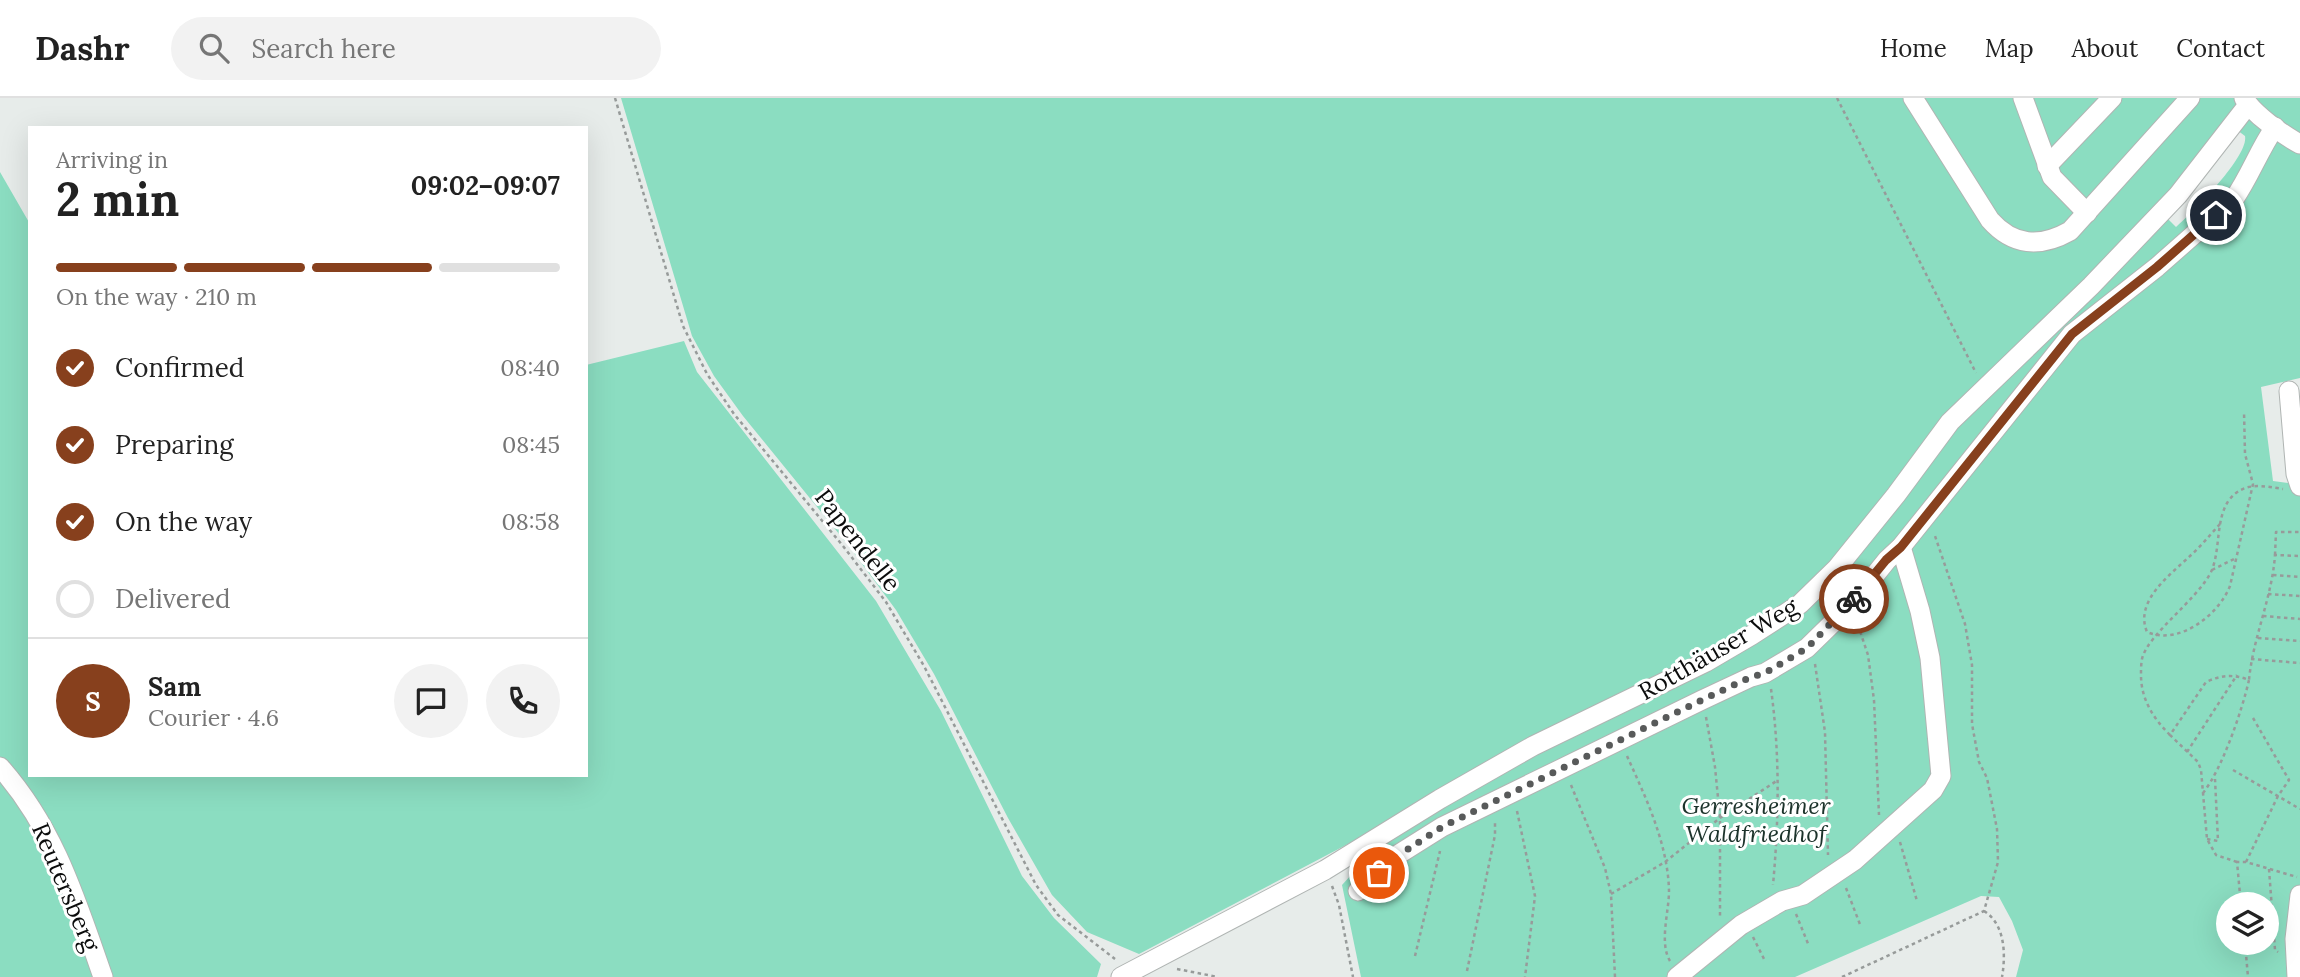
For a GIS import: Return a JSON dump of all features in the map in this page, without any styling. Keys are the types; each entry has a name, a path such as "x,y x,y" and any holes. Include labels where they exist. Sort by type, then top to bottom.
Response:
{"street":[{"path":"1913,98 2000,232 2014,239 2044,242 2057,239 2070,231 2185,99"},
{"path":"2023,98 2052,177 2087,213"},
{"path":"2047,166 2112,98"},
{"name":"Rotthäuser Weg","path":"1126,974 1325,870 1533,746 1706,662 1800,604 1837,568 1950,422 2091,286 2178,195 2246,101"},
{"path":"2246,101 2275,127 2300,144"},
{"path":"1358,891 1399,855 1442,827 1563,766 1751,677 1765,673 1807,648 1850,606 1886,560 1901,547 2072,334 2189,241 2234,199 2275,127"},
{"path":"2289,391 2294,488"},
{"path":"1679,976 1733,931 1782,901 1802,895 1839,871 1891,829 1933,790 1941,776 1930,659 1920,611 1901,547"},
{"name":"Reutersberg","path":"0,767 24,794 50,839 71,885 103,977"},
{"path":"2297,977 2295,939 2300,895"}],"path":[{"name":"Papendelle","path":"615,98 682,326 707,374 734,414 886,602 937,690 1036,885 1058,915 1126,974"},
{"path":"1837,98 1984,388"},
{"path":"2220,524 2191,556 2169,573 2150,600 2143,614 2147,632 2156,636 2180,633 2211,615 2225,597 2253,484 2245,454 2244,411"},
{"path":"2294,488 2253,484 2229,500 2220,524 2211,570 2197,594 2156,636 2142,657 2141,686 2144,699 2158,723 2198,762 2207,839 2216,855 2300,877"},
{"path":"1924,519 1936,537 1958,601 1972,664 1972,724 1997,829 1997,862 1984,911"},
{"path":"2203,793 2215,779 2242,707 2256,638 2273,575 2276,532 2300,532"},
{"path":"2275,555 2300,556"},
{"path":"2211,570 2236,558"},
{"path":"2273,575 2300,577"},
{"path":"2268,593 2300,596"},
{"path":"1850,606 1868,655 1874,700 1879,814 1899,837 1917,901"},
{"path":"2263,616 2300,618"},
{"path":"2256,638 2300,641"},
{"path":"1807,648 1816,667 1825,732 1828,855 1839,871 1861,927"},
{"path":"2251,660 2300,663"},
{"path":"1765,673 1771,691 1778,780 1772,894 1793,907 1809,946"},
{"path":"2170,736 2206,682 2215,678 2237,676 2249,680"},
{"path":"2186,753 2237,676"},
{"path":"1702,700 1715,767 1720,818 1720,924 1733,931 1751,934 1764,959"},
{"path":"2246,862 2278,796 2289,780 2253,718"},
{"path":"1620,740 1664,847 1669,889 1665,949 1679,976"},
{"path":"1563,766 1605,868 1611,894 1615,977"},
{"path":"2233,770 2300,809"},
{"path":"2207,839 2218,841 2215,779"},
{"path":"1611,894 1665,862 1720,818 1778,780"},
{"path":"1513,790 1535,896 1525,977"},
{"path":"1467,971 1495,835 1495,801"},
{"path":"1415,956 1443,842 1442,827"},
{"path":"2237,862 2240,892"},
{"path":"2269,869 2275,950 2281,956"},
{"path":"1325,870 1339,905 1353,977"},
{"path":"1984,911 1993,916 2006,953 2002,976"},
{"path":"1842,977 1984,911"},
{"path":"2246,955 2248,977"},
{"path":"1153,958 1162,966 1218,977"}],"green space":[{"name":"Gerresheimer Waldfriedhof","path":"621,98 2300,98 2300,378 2261,387 2273,481 2289,483 2300,473 2300,977 2016,977 2023,950 2012,921 1999,897 1981,896 1795,977 1361,977 1342,885 1372,852 1435,811 1751,632 1139,954 1087,932 1052,895 1008,818 934,674 896,610 714,376 692,336","holes":["2233,127 2245,136 2244,145 2229,170 2176,227 2164,215"]},
{"path":"0,172 28,221 28,777 588,777 588,365 684,341 697,372 876,601 941,711 1022,876 1054,918 1101,964 1097,977 0,977"}],"way so far":[{"path":"1379,873 1399,855 1442,827 1513,790 1751,677 1765,673 1807,648 1854,599"}],"route":[{"path":"1854,599 1886,560 1901,547 2072,334 2157,267 2216,215"}]}
